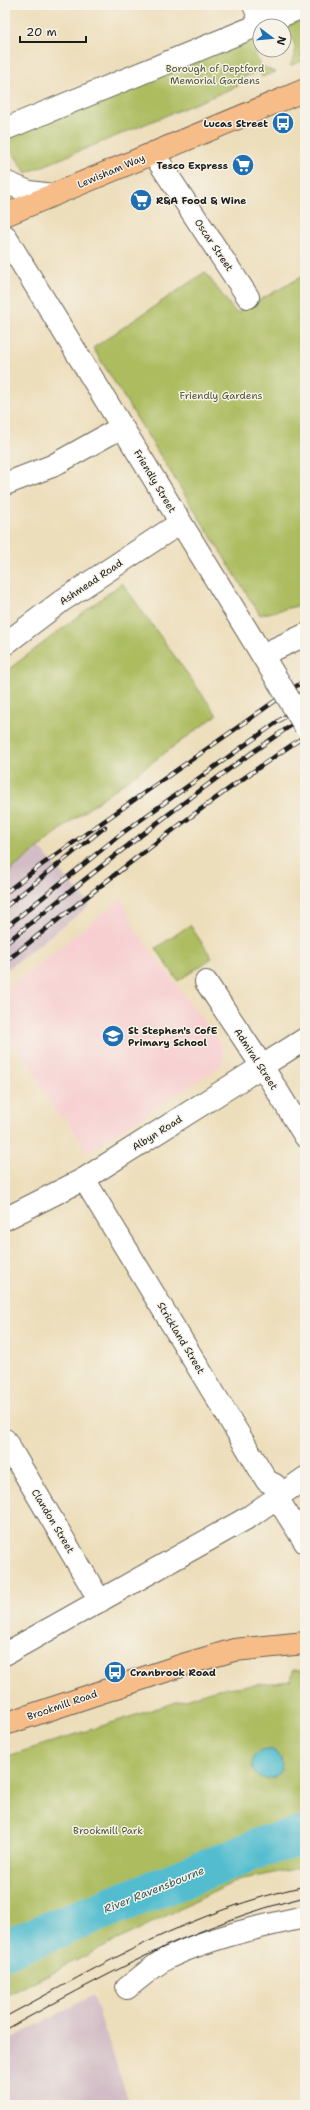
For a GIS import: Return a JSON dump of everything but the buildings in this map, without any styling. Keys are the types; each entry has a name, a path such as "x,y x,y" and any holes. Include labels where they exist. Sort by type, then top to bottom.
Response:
{"main road":[{"name":"Lewisham Way","path":"5,215 305,90"},
{"name":"Brookmill Road","path":"5,1724 178,1666 234,1650 305,1643"}],"street":[{"path":"5,129 258,14 305,6"},
{"name":"Oscar Street","path":"153,153 248,297"},
{"path":"5,182 29,192 53,195"},
{"name":"Friendly Street","path":"5,236 305,726"},
{"path":"5,484 52,466 122,427"},
{"name":"Ashmead Road","path":"5,644 64,600 180,523"},
{"path":"262,655 305,635"},
{"name":"Admiral Street","path":"206,982 262,1066 305,1136"},
{"name":"Albyn Road","path":"5,1219 84,1179 305,1039"},
{"name":"Strickland Street","path":"84,1179 305,1542"},
{"name":"Clandon Street","path":"5,1440 100,1602"},
{"path":"5,1654 249,1518 275,1491 305,1478"},
{"path":"127,1988 168,1958 186,1950 242,1931 305,1917"}],"shaded area":[{"path":"39,847 90,905 5,971 5,875"},
{"name":"St Stephen's CofE Primary School","path":"122,898 135,930 223,1047 223,1058 221,1066 87,1152 65,1116 59,1117 5,1025 5,991"},
{"path":"93,1995 130,2105 5,2105 5,2042"}],"green space":[{"name":"Borough of Deptford Memorial Gardens","path":"305,19 305,53 301,54 304,60 290,66 295,52 292,38 292,24"},
{"name":"Borough of Deptford Memorial Gardens","path":"248,39 252,40 252,58 256,58 265,67 276,72 262,77 259,71 236,80 238,86 26,173 15,156 5,146 5,139"},
{"name":"Friendly Gardens","path":"205,272 236,313 305,275 305,604 260,615 93,348"},
{"path":"122,583 217,715 70,822 5,875 5,672"},
{"path":"190,925 212,958 178,981 156,948"},
{"name":"Brookmill Park","path":"293,1670 305,1670 305,1867 238,1880 5,1996 5,1757 217,1689 291,1681"}],"water":[{"path":"267,1749 277,1754 282,1764 277,1774 267,1779 257,1774 252,1764 257,1754"},
{"path":"305,1820 305,1852 267,1862 259,1832 294,1821"}],"waterway":[{"name":"River Ravensbourne","path":"5,1949 264,1846 305,1836"}],"tram line":[{"path":"5,2017 114,1959 187,1924 264,1896 305,1886"},
{"path":"5,2030 114,1971 151,1953 226,1921 305,1897"}],"railway":[{"path":"5,893 40,866 305,680"},
{"path":"5,928 121,834 305,702"},
{"path":"5,944 190,798 305,716"},
{"path":"5,962 115,874 190,817 266,762 305,736"},
{"path":"5,907 105,827"}],"place":[{"name":"Lucas Street","path":"283,123"},
{"name":"Tesco Express","path":"243,165"},
{"name":"R&A Food & Wine","path":"141,200"},
{"name":"St Stephen's CofE Primary School","path":"113,1036"},
{"name":"Cranbrook Road","path":"115,1672"}]}
